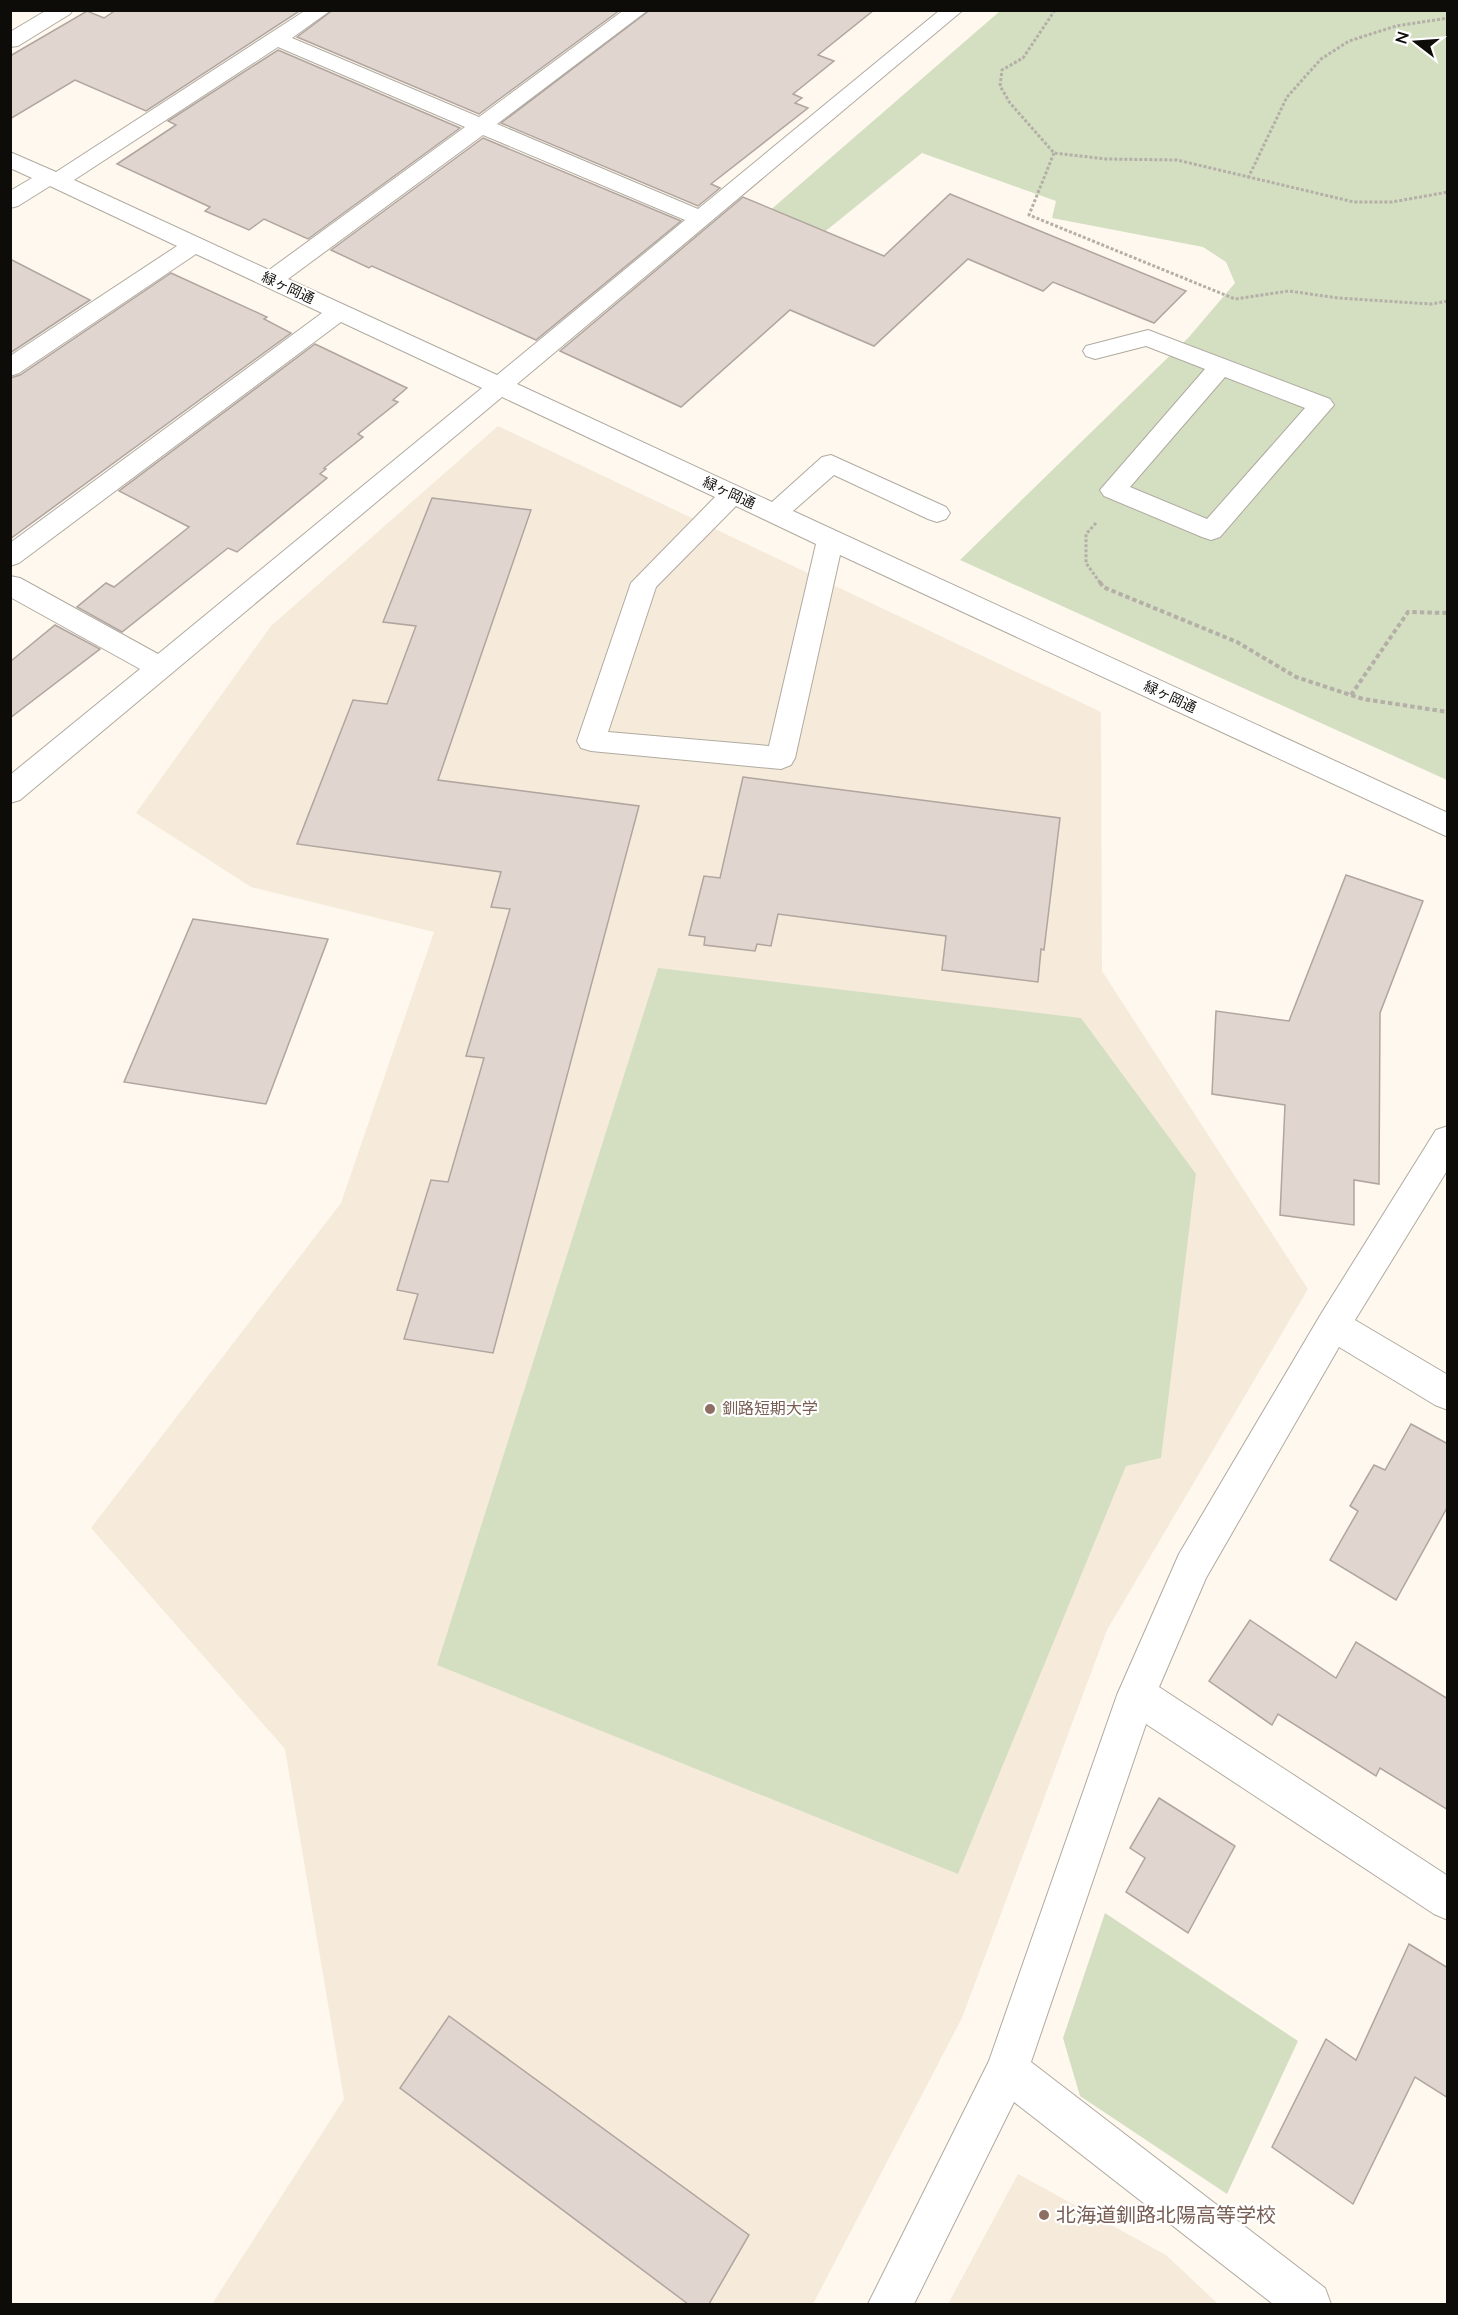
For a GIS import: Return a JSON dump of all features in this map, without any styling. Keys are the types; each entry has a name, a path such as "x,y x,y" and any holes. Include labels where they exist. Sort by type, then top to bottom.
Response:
{"street":[{"path":"10,41 63,10"},
{"path":"10,201 53,179 321,10"},
{"path":"271,280 638,10"},
{"path":"10,792 952,10"},
{"path":"277,39 479,127 701,219"},
{"name":"緑ヶ岡通","path":"10,159 1448,826"},
{"path":"10,368 194,245"},
{"path":"10,557 339,312"},
{"path":"1095,351 1148,338 1221,366 1321,405 1210,531 1113,490 1221,366"},
{"path":"774,514 831,463 937,513"},
{"path":"732,494 644,582 591,741 781,758 830,540"},
{"path":"10,585 160,668"},
{"path":"890,2304 1006,2070 1136,1695 1192,1566 1333,1325 1448,1140"},
{"path":"1333,1325 1448,1394"},
{"path":"1136,1695 1448,1900"},
{"path":"1006,2070 1309,2304"}],"path":[{"path":"1056,10 1023,58 1002,70 1000,86 1011,103 1054,153 1106,159 1177,160 1354,202 1392,202 1448,192"},
{"path":"1248,178 1287,96 1321,59 1349,41 1396,26 1448,18"},
{"path":"1054,153 1029,215 1234,298 1289,291 1338,298 1431,304 1448,301"},
{"path":"1124,494 1086,534 1086,563 1103,587 1237,642 1296,677 1351,696 1448,712"},
{"path":"1351,696 1408,612 1448,613"}],"shaded area":[{"name":"釧路短期大学","path":"498,426 1101,712 1102,971 1308,1289 1107,1630 962,2018 813,2304 212,2304 344,2099 285,1749 91,1528 341,1203 434,932 251,887 136,813 271,626"},
{"name":"北海道釧路北陽高等学校","path":"1018,2174 1166,2255 1218,2304 948,2304"}],"green space":[{"path":"1000,11 1447,11 1447,780 960,560 1189,337 1235,283 1226,262 1203,247 1052,218 1056,201 922,153 822,234 767,213"},
{"path":"658,968 1081,1018 1196,1174 1161,1458 1126,1466 958,1874 437,1665"},
{"path":"1105,1913 1298,2041 1227,2194 1080,2096 1063,2038"}],"building":[{"path":"116,10 301,10 146,111 75,80 10,119 10,56 87,11 104,18"},
{"path":"333,10 620,10 479,114 297,37"},
{"path":"650,10 874,10 818,55 834,61 793,94 802,98 795,103 808,108 711,184 720,188 698,206 501,123"},
{"path":"278,50 460,128 308,239 264,219 249,230 205,211 210,207 117,164 176,125 168,121"},
{"path":"483,138 681,221 536,340 372,266 369,268 331,250"},
{"path":"950,194 1186,291 1154,323 1053,282 1043,291 968,259 874,346 790,310 681,407 560,351 743,197 884,256"},
{"path":"10,259 90,300 10,353"},
{"path":"171,273 267,317 264,319 291,333 10,539 10,378 20,375"},
{"path":"315,344 407,388 393,400 398,402 358,434 363,437 324,468 326,469 320,474 327,478 237,552 228,548 122,632 77,607 106,583 114,587 189,527 119,491"},
{"path":"432,498 531,510 438,780 639,806 493,1353 404,1339 418,1294 397,1290 431,1180 448,1182 484,1058 466,1056 510,909 491,907 501,872 297,844 353,700 387,704 416,626 383,622"},
{"path":"55,625 100,649 10,718 11,661"},
{"path":"743,777 1060,818 1038,982 942,970 946,936 778,914 771,946 757,944 755,951 704,945 705,937 689,935 704,876 720,878"},
{"path":"1346,875 1423,901 1380,1013 1379,1184 1354,1180 1354,1225 1280,1215 1285,1105 1212,1094 1216,1011 1289,1021"},
{"path":"193,919 328,939 266,1104 124,1082"},
{"path":"1411,1424 1448,1444 1448,1506 1396,1600 1330,1560 1358,1511 1350,1506 1374,1465 1385,1470"},
{"path":"1250,1620 1336,1678 1356,1642 1448,1699 1448,1810 1380,1768 1376,1776 1278,1714 1272,1725 1209,1681"},
{"path":"1159,1798 1235,1846 1188,1933 1126,1892 1145,1858 1130,1848"},
{"path":"1409,1944 1448,1968 1448,2098 1415,2077 1353,2204 1272,2147 1326,2039 1356,2060"},
{"path":"449,2016 749,2235 709,2304 688,2304 400,2088"}],"place":[{"name":"釧路短期大学","path":"710,1409"},
{"name":"北海道釧路北陽高等学校","path":"1044,2215"}]}
